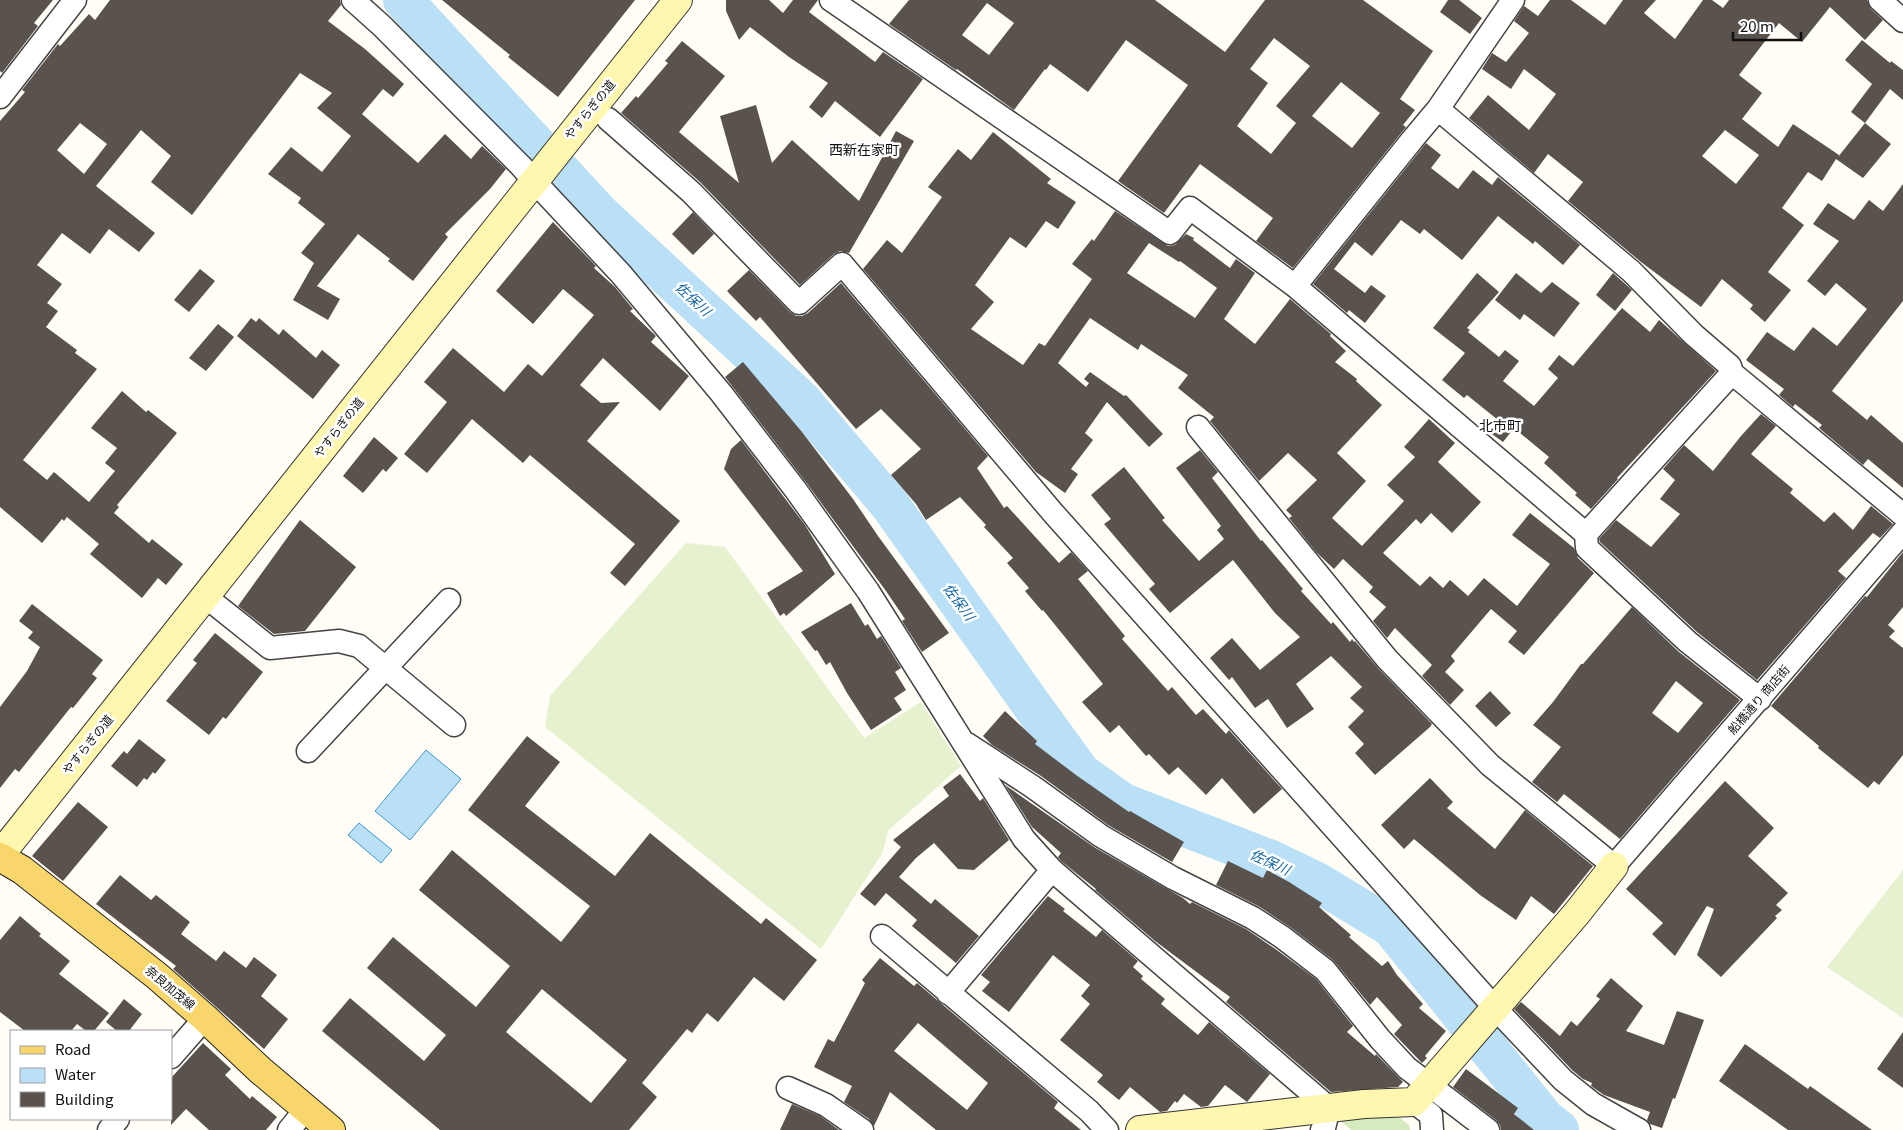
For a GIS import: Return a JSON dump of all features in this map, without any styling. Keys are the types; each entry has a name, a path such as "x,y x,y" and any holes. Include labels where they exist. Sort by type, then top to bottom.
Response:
{"main road":[{"name":"奈良加茂線","path":"0,856 22,870 157,976 205,1018 260,1070 298,1120 330,1130"}],"street":[{"path":"0,97 75,0"},
{"path":"353,0 521,166 537,177 721,393 796,489 868,591 1024,839 1052,870 1325,1119"},
{"name":"やすらぎの道","path":"0,856 678,0"},
{"path":"1296,286 1438,110 1513,0"},
{"path":"1880,0 1903,21"},
{"path":"844,4 1170,232 1190,208 1296,286 1586,534 1587,548 1688,642 1760,699"},
{"path":"1438,110 1630,271 1694,335 1730,366 1732,373 1903,515"},
{"path":"608,120 691,192 799,303 842,264 1054,514 1495,1008 1563,1080 1593,1104 1639,1130"},
{"path":"1586,534 1732,373"},
{"path":"1140,1130 1325,1119 1364,1104 1421,1093 1577,913 1614,866 1490,765 1387,659 1198,427"},
{"name":"船橋通り 商店街","path":"1614,866 1903,532"},
{"path":"206,597 270,648 340,641 359,646 454,725"},
{"path":"308,751 450,600"},
{"path":"961,741 1033,787 1101,836 1173,878 1253,918 1282,937 1325,970 1380,1039 1407,1068 1431,1115 1432,1130"},
{"path":"948,993 1052,870"},
{"path":"882,936 1089,1112 1107,1130"},
{"path":"172,1056 205,1018"},
{"path":"788,1088 826,1105 862,1130"},
{"path":"1421,1093 1488,1130"},
{"path":"109,1130 117,1120"}],"green space":[{"path":"686,543 725,547 864,738 921,702 961,766 888,831 883,852 821,949 545,727 550,696"},
{"path":"1903,870 1903,1018 1827,967"},
{"path":"1390,1110 1409,1125 1410,1130 1351,1130 1336,1117"}],"water":[{"path":"426,750 461,779 410,840 375,811"},
{"path":"359,823 392,850 381,863 348,835"}],"building":[{"path":"0,0 53,0 34,23 38,26 2,73 0,71"},
{"path":"110,0 340,0 341,5 328,21 365,49 404,84 393,97 383,89 362,114 418,163 445,134 471,159 482,146 506,169 490,189 445,234 448,237 413,281 388,261 390,259 358,234 317,286 340,299 328,320 293,300 314,263 301,253 325,224 298,203 301,198 268,174 291,147 322,172 351,136 317,108 332,93 300,73 192,215 151,182 171,156 141,130 96,186 155,233 139,252 109,229 90,254 62,233 37,265 62,284 47,303 58,311 46,327 77,350 75,353 97,369 23,460 47,480 54,472 89,502 115,471 105,463 117,448 91,428 122,391 146,412 148,410 177,433 117,505 119,507 114,513 149,543 152,539 183,564 166,585 158,578 142,598 90,554 99,544 67,517 64,521 62,519 42,543 0,507 0,121 25,92 22,90 58,44 60,46 89,14 95,20","holes":["80,123 107,144 84,174 57,150"]},
{"path":"442,0 635,0 558,97"},
{"path":"726,0 769,0 783,13 793,0 818,0 809,12 875,62 883,52 923,79 880,137 835,101 822,118 809,107 828,83 789,57 750,27 739,40 726,11"},
{"path":"909,0 1155,0 1225,52 1265,0 1363,0 1433,51 1400,99 1415,110 1403,125 1406,127 1293,268 1256,241 1273,218 1200,164 1164,213 1118,181 1188,85 1126,40 1088,92 1050,64 1014,110 889,24","holes":["987,3 1014,23 989,55 962,35","1274,38 1310,66 1276,106 1296,123 1271,154 1237,126 1268,83 1250,69","1341,82 1380,113 1352,148 1312,116"]},
{"path":"1448,0 1459,0 1482,18 1470,34 1440,12"},
{"path":"1550,0 1571,0 1605,25 1623,0 1656,0 1644,13 1675,39 1703,0 1712,0 1723,8 1729,0 1867,0 1871,9 1883,20 1865,40 1830,7 1802,42 1779,23 1739,75 1762,93 1742,119 1778,147 1793,124 1839,155 1838,157 1865,123 1891,144 1863,178 1836,159 1822,181 1808,172 1782,208 1804,225 1768,272 1791,290 1765,322 1750,309 1753,305 1722,279 1701,307 1641,262 1568,201 1583,182 1548,154 1534,173 1469,118 1488,95 1529,130 1556,94 1524,69 1511,89 1482,69 1492,53 1506,62 1529,33 1514,21 1524,6 1538,16","holes":["1725,130 1759,155 1736,184 1702,156"]},
{"path":"1862,40 1890,63 1891,61 1903,70 1903,100 1890,89 1865,123 1851,112 1872,84 1845,60"},
{"path":"682,41 725,76 679,132 739,183 720,116 756,105 772,163 792,140 859,201 896,131 914,141 849,253 840,251 834,254 800,285 700,182 621,113 636,96 638,98 668,63 665,61"},
{"path":"993,132 1051,179 1047,183 1076,202 1058,229 1046,221 1026,248 1010,237 975,285 994,302 971,329 1023,365 1039,343 1045,346 1092,279 1072,264 1092,239 1094,241 1115,211 1168,246 1175,245 1186,234 1194,238 1193,240 1230,268 1236,259 1255,273 1224,319 1255,344 1290,299 1331,334 1330,336 1346,351 1335,362 1357,379 1356,381 1382,405 1337,453 1366,481 1332,518 1362,546 1404,501 1387,485 1415,457 1404,447 1429,419 1455,443 1438,462 1481,502 1452,533 1431,513 1421,524 1416,519 1383,553 1420,586 1430,576 1443,588 1450,580 1468,596 1484,578 1517,606 1550,564 1512,535 1530,513 1574,548 1578,558 1594,573 1524,655 1508,642 1517,631 1491,609 1451,656 1455,661 1445,672 1464,690 1450,705 1422,676 1432,665 1395,628 1387,638 1373,621 1386,607 1369,592 1373,587 1343,559 1334,569 1316,552 1289,518 1292,516 1286,510 1317,480 1288,453 1259,481 1210,421 1214,417 1178,388 1188,375 1141,344 1138,350 1090,318 1058,363 1086,387 1089,383 1084,379 1090,372 1124,396 1126,395 1163,434 1149,447 1107,402 1085,433 1093,440 1071,469 1078,474 1065,493 1036,472 863,269 887,240 902,253 942,197 928,187 958,149 971,160","holes":["1149,243 1217,288 1195,318 1127,273"]},
{"path":"1426,143 1441,155 1431,168 1458,189 1473,170 1492,185 1498,177 1580,245 1563,265 1535,241 1533,244 1498,216 1462,260 1424,229 1420,234 1401,220 1372,256 1355,242 1334,269 1365,293 1371,285 1386,296 1365,323 1349,310 1347,313 1313,284"},
{"path":"1903,184 1903,301 1832,391 1867,420 1871,415 1903,443 1903,488 1868,459 1863,465 1819,428 1822,425 1795,404 1793,407 1779,395 1784,389 1746,360 1767,332 1794,351 1813,327 1837,346 1867,309 1836,283 1825,296 1807,281 1839,241 1813,224 1828,203 1854,220 1869,200 1883,211"},
{"path":"693,212 714,234 693,255 672,234"},
{"path":"553,222 596,266 594,268 615,287 633,309 630,311 656,336 651,342 689,376 660,411 603,358 580,385 601,403 620,402 587,441 680,521 625,586 610,573 635,544 530,455 523,463 472,419 427,473 404,454 447,402 424,382 453,348 504,392 528,364 542,376 594,315 563,289 533,324 496,291"},
{"path":"200,269 215,281 189,312 174,300"},
{"path":"749,270 796,316 808,313 841,283 988,456 977,468 1004,508 1007,506 1059,563 1071,552 1088,571 1078,579 1125,636 1122,639 1168,691 1172,687 1196,715 1203,709 1226,734 1229,730 1282,789 1254,814 1222,778 1206,795 1178,767 1169,775 1149,754 1146,756 1119,725 1110,733 1082,702 1103,684 1043,610 1025,591 1029,588 1007,563 1013,558 984,527 986,525 960,497 926,520 916,504 891,475 921,449 881,409 856,429 760,317 756,321 727,291"},
{"path":"1477,273 1499,292 1467,328 1470,330 1468,332 1499,357 1505,350 1519,361 1503,381 1534,406 1558,378 1548,369 1559,355 1573,366 1622,308 1650,332 1659,320 1716,371 1617,478 1591,509 1575,495 1577,493 1544,463 1549,457 1514,428 1503,442 1489,432 1498,420 1467,395 1464,398 1442,380 1465,353 1433,328"},
{"path":"1516,273 1541,293 1552,282 1580,303 1554,337 1524,314 1520,320 1495,300"},
{"path":"1613,273 1632,290 1615,311 1596,295"},
{"path":"251,318 256,322 259,318 279,335 283,329 316,358 322,350 340,365 313,399 237,336"},
{"path":"218,324 234,337 206,371 189,358"},
{"path":"743,362 802,432 853,499 949,633 922,652 902,621 905,619 886,591 725,377"},
{"path":"1761,414 1776,426 1751,454 1793,489 1790,493 1824,522 1834,512 1853,530 1871,506 1893,524 1880,538 1873,533 1838,571 1846,578 1757,680 1697,632 1599,539 1616,520 1651,547 1680,514 1660,499 1675,480 1663,469 1684,445 1713,471"},
{"path":"374,437 398,458 386,472 383,469 363,493 343,476"},
{"path":"741,440 805,525 835,574 786,616 784,613 780,616 767,593 803,571 724,469 731,449"},
{"path":"1200,450 1218,472 1212,478 1261,541 1303,589 1301,591 1331,624 1333,622 1350,642 1352,639 1355,641 1378,668 1432,724 1375,775 1355,753 1364,744 1348,727 1364,711 1350,698 1362,687 1331,656 1296,684 1314,709 1287,728 1268,699 1255,708 1232,677 1229,680 1210,658 1232,638 1260,670 1300,637 1275,613 1233,560 1170,613 1149,589 1155,584 1104,524 1111,519 1091,495 1124,467 1165,518 1162,520 1199,561 1224,539 1217,530 1221,526 1176,468"},
{"path":"300,520 356,567 305,631 274,634 238,606"},
{"path":"1903,552 1903,607 1888,625 1895,631 1889,637 1903,648 1903,755 1879,785 1874,781 1868,788 1818,748 1819,746 1771,706 1865,596 1867,597"},
{"path":"851,603 865,626 868,624 877,639 881,636 901,668 895,672 906,690 894,698 902,710 871,730 830,662 826,665 817,650 815,651 801,632"},
{"path":"32,604 103,660 92,674 97,678 73,708 71,707 19,772 15,769 0,788 0,707 27,671 40,647 28,638 33,632 19,621"},
{"path":"1632,607 1679,652 1740,700 1620,839 1564,794 1557,802 1532,782 1561,747 1533,725 1581,664","holes":["1676,681 1703,703 1678,733 1652,713"]},
{"path":"215,633 263,672 226,719 223,717 209,735 166,701 197,663 193,660"},
{"path":"1490,691 1511,713 1496,727 1475,706"},
{"path":"1005,711 1037,741 1035,744 1076,775 1129,812 1184,842 1172,862 1108,825 1041,776 992,745 983,736"},
{"path":"527,736 560,762 525,806 615,876 650,833 761,924 766,918 817,960 784,1001 754,977 718,1022 707,1013 692,1033 687,1029 642,1083 657,1097 629,1130 440,1130 322,1031 350,998 424,1061 446,1035 367,968 393,937 476,1007 510,966 419,890 452,850 561,942 590,906 468,810","holes":["542,989 627,1060 591,1103 506,1032"]},
{"path":"139,739 166,760 155,774 153,772 147,780 144,778 137,787 111,766 124,751 127,754"},
{"path":"960,774 980,801 983,798 1009,840 974,870 958,869 934,843 916,858 899,877 931,904 935,899 979,936 956,963 912,926 917,920 886,893 875,906 860,894 901,847 893,840 949,796 943,787"},
{"path":"1430,778 1453,802 1447,808 1495,849 1525,810 1593,866 1554,914 1531,896 1516,920 1480,895 1414,839 1404,849 1381,825"},
{"path":"1725,781 1774,828 1748,856 1788,893 1776,905 1782,910 1775,916 1777,918 1721,977 1697,955 1714,909 1707,906 1675,956 1652,934 1663,923 1626,889"},
{"path":"1005,785 1094,847 1183,898 1190,904 1192,902 1246,929 1316,979 1353,1026 1347,1032 1375,1056 1376,1054 1403,1082 1398,1087 1331,1092 1226,1002 1230,997 1155,941 1061,861 1058,857 1061,853 1032,827"},
{"path":"78,802 108,827 63,881 32,856"},
{"path":"1228,861 1263,878 1267,870 1289,882 1322,903 1319,907 1382,966 1388,961 1397,975 1423,1004 1419,1008 1446,1031 1425,1056 1427,1058 1422,1063 1394,1034 1402,1025 1377,997 1370,1005 1333,960 1260,907 1216,885"},
{"path":"120,875 151,900 156,895 190,922 181,934 216,961 224,951 246,968 254,957 277,975 261,996 288,1019 264,1049 173,969 176,966 96,904"},
{"path":"1048,896 1065,909 1063,911 1096,937 1102,930 1138,961 1133,967 1143,976 1141,979 1165,999 1161,1004 1198,1035 1209,1022 1270,1074 1247,1102 1225,1085 1208,1106 1201,1107 1184,1094 1167,1111 1160,1112 1130,1087 1119,1100 1097,1082 1103,1075 1060,1040 1090,1004 1081,996 1090,985 1053,955 1009,1012 982,991 990,982 981,975"},
{"path":"20,916 41,934 39,936 70,961 59,974 109,1013 95,1030 85,1030 77,1024 72,1030 24,1030 0,1012 0,940"},
{"path":"880,958 914,986 917,983 1058,1102 1054,1108 1081,1130 936,1130 890,1092 874,1126 869,1119 844,1102 852,1086 814,1067 828,1039 834,1042 865,983 862,980","holes":["918,1023 988,1083 967,1110 894,1051"]},
{"path":"1611,978 1643,1006 1626,1031 1664,1045 1677,1011 1704,1020 1675,1099 1673,1098 1662,1128 1650,1124 1647,1120 1650,1112 1604,1095 1591,1086 1592,1083 1583,1079 1572,1070 1514,1009 1521,1002 1560,1036 1571,1021 1577,1026 1600,999 1596,996"},
{"path":"124,999 142,1014 130,1030 116,1030 106,1022"},
{"path":"1903,1032 1903,1088 1877,1069"},
{"path":"203,1043 231,1069 225,1075 250,1099 252,1096 277,1117 266,1130 209,1130 186,1109 171,1125 172,1077"},
{"path":"1745,1044 1808,1089 1810,1086 1872,1130 1788,1130 1719,1081"},
{"path":"1466,1069 1518,1108 1514,1114 1534,1130 1501,1130 1496,1120 1453,1087"},
{"path":"792,1104 820,1116 839,1130 780,1130"}],"waterway":[{"name":"佐保川","path":"403,0 600,214 801,400 890,505 1081,773 1123,803 1271,860 1317,882 1391,927 1545,1119 1559,1130"}],"district":[{"name":"西新在家町","path":"864,150"},
{"name":"北市町","path":"1500,426"}]}
